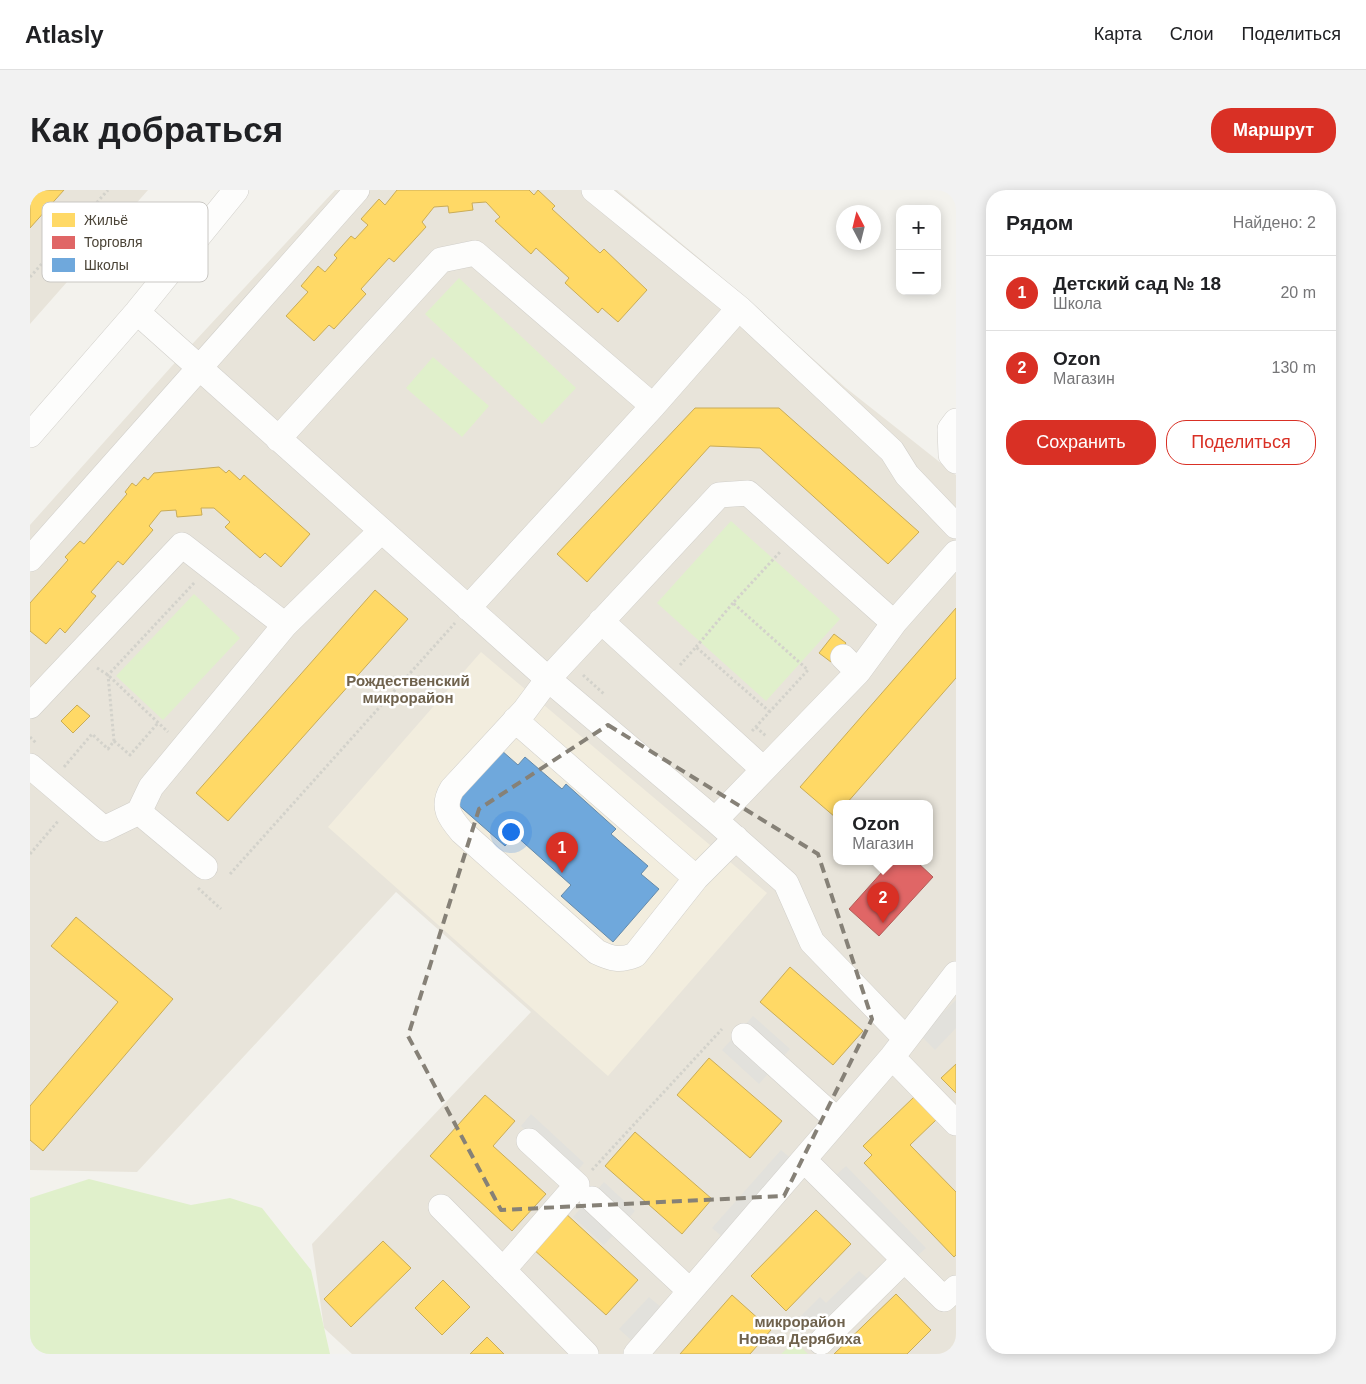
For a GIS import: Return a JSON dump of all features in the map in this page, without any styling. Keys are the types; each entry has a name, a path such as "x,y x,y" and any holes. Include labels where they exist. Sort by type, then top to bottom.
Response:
{"street":[{"path":"208,225 236,190"},
{"path":"30,559 357,190"},
{"path":"594,190 739,308 892,451 907,475 956,526"},
{"path":"278,439 441,260 476,253 653,406"},
{"path":"30,435 161,282"},
{"path":"468,608 653,406 739,308"},
{"path":"137,312 548,679 786,882 812,942 899,1048 956,1123"},
{"path":"956,421 950,429 951,455 956,461"},
{"path":"736,838 696,878 635,956 612,959 598,952 462,832 451,820 446,807 447,798 452,790 516,720 548,679 719,495 748,493 894,622"},
{"path":"30,766 104,829 139,812 151,787 285,625 381,531"},
{"path":"30,706 182,545 285,625"},
{"path":"715,820 763,770 851,665 894,622 956,553"},
{"path":"601,621 763,770"},
{"path":"516,720 696,878"},
{"path":"139,812 205,867"},
{"path":"636,1354 899,1048 956,974"},
{"path":"744,1036 837,1120"},
{"path":"529,1141 690,1291"},
{"path":"804,1160 904,1260 952,1299"},
{"path":"503,1270 584,1192"},
{"path":"440,1207 586,1354"},
{"path":"821,1342 904,1260"}],"path":[{"path":"97,202 108,190"},
{"path":"30,277 42,264"},
{"path":"667,681 733,603 795,535"},
{"path":"64,768 92,734 108,749 114,741 108,675 210,566"},
{"path":"733,603 808,670 738,747"},
{"path":"230,874 468,608"},
{"path":"696,647 770,712"},
{"path":"78,655 108,675 184,747"},
{"path":"114,741 130,755 158,723"},
{"path":"30,854 59,821 52,814"},
{"path":"584,1192 728,1022 744,1036"}],"highlighted area":[{"path":"608,725 818,854 872,1019 784,1196 501,1210 408,1036 479,809"}],"shaded area":[{"path":"30,190 148,190 137,202 42,202 42,282 67,282 30,324"},
{"name":"Рождественский микрорайон","path":"335,190 617,190 705,263 846,388 956,475 956,1354 352,1354 324,1328 312,1244 531,1012 396,892 137,1172 30,1170 30,525 171,367"},
{"path":"481,652 767,893 608,1076 328,827"},
{"path":"956,1000 956,1028 935,1050 920,1035"},
{"path":"753,1016 790,1049 759,1084 722,1050"},
{"path":"531,1114 584,1163 574,1174 521,1126"},
{"path":"781,1150 794,1161 724,1238 712,1228"},
{"path":"846,1166 926,1248 915,1258 835,1176"},
{"path":"604,1182 635,1211 604,1245 573,1217"},
{"path":"859,1271 868,1279 829,1318 823,1312 797,1338 788,1329 820,1297 826,1303"},
{"path":"649,1297 662,1308 631,1340 619,1329"}],"green space":[{"path":"459,278 576,388 542,424 425,314"},
{"path":"433,357 489,406 462,437 406,388"},
{"path":"731,521 840,619 766,701 657,603"},
{"path":"194,594 240,638 163,720 116,676"},
{"path":"89,1179 191,1205 230,1198 262,1208 311,1270 330,1354 30,1354 30,1198"},
{"path":"795,1341 808,1354 781,1354"}],"building: Жильё":[{"path":"30,190 64,190 53,202 42,202 42,215 30,228"},
{"path":"397,190 529,190 534,195 538,190 555,206 552,209 600,253 604,249 647,290 618,322 602,308 598,313 565,283 569,278 536,248 531,254 495,221 500,217 486,202 472,203 473,210 449,213 448,206 434,207 422,222 426,227 394,262 389,258 361,289 366,294 334,329 329,325 314,341 286,316 308,292 301,286 318,266 325,272 337,258 334,255 351,236 355,239 368,225 361,219 379,199 385,205"},
{"path":"695,408 779,408 919,532 888,564 760,448 710,446 587,582 557,554"},
{"path":"219,467 226,473 229,470 240,480 244,475 310,534 281,567 265,553 260,558 225,527 230,522 214,508 201,508 202,515 177,517 176,510 161,511 149,526 153,530 123,565 118,561 91,592 96,596 65,633 60,628 46,644 30,631 30,603 68,560 65,557 80,541 84,544 127,494 125,492 132,483 136,486 144,477 148,480 154,473"},
{"path":"375,590 408,619 228,821 196,793"},
{"path":"956,608 956,678 849,800 833,800 833,815 800,787"},
{"path":"834,634 846,643 831,662 819,653"},
{"path":"77,705 90,716 73,733 61,721"},
{"path":"76,917 173,999 43,1151 30,1140 30,1106 118,1002 51,946"},
{"path":"790,967 863,1031 833,1065 760,1002"},
{"path":"709,1058 782,1121 750,1158 677,1095"},
{"path":"956,1064 956,1093 941,1078"},
{"path":"485,1095 515,1121 493,1146 546,1194 512,1231 430,1156"},
{"path":"914,1097 936,1120 910,1145 956,1192 956,1255 954,1257 864,1163 872,1155 863,1146"},
{"path":"635,1132 712,1199 682,1234 605,1166"},
{"path":"816,1210 851,1244 786,1311 751,1276"},
{"path":"564,1212 638,1280 606,1315 532,1248"},
{"path":"383,1241 411,1268 351,1327 324,1299"},
{"path":"443,1280 470,1307 442,1335 415,1308"},
{"path":"896,1294 931,1330 907,1354 834,1354"},
{"path":"732,1295 771,1330 750,1354 680,1354"},
{"path":"487,1337 504,1354 470,1354"}],"building: Торговля":[{"path":"888,865 920,865 933,877 879,936 849,909"}],"building: Школы":[{"path":"501,750 518,765 525,757 562,789 566,784 616,829 611,834 648,866 641,874 659,889 613,942 561,896 571,885 515,835 505,846 455,802"}],"place":[{"name":"Детский сад № 18","path":"562,873"},
{"name":"Ozon","path":"883,923"}],"district":[{"name":"Рождественский микрорайон","path":"408,690"},
{"name":"микрорайон Новая Дерябиха","path":"800,1330"}]}
